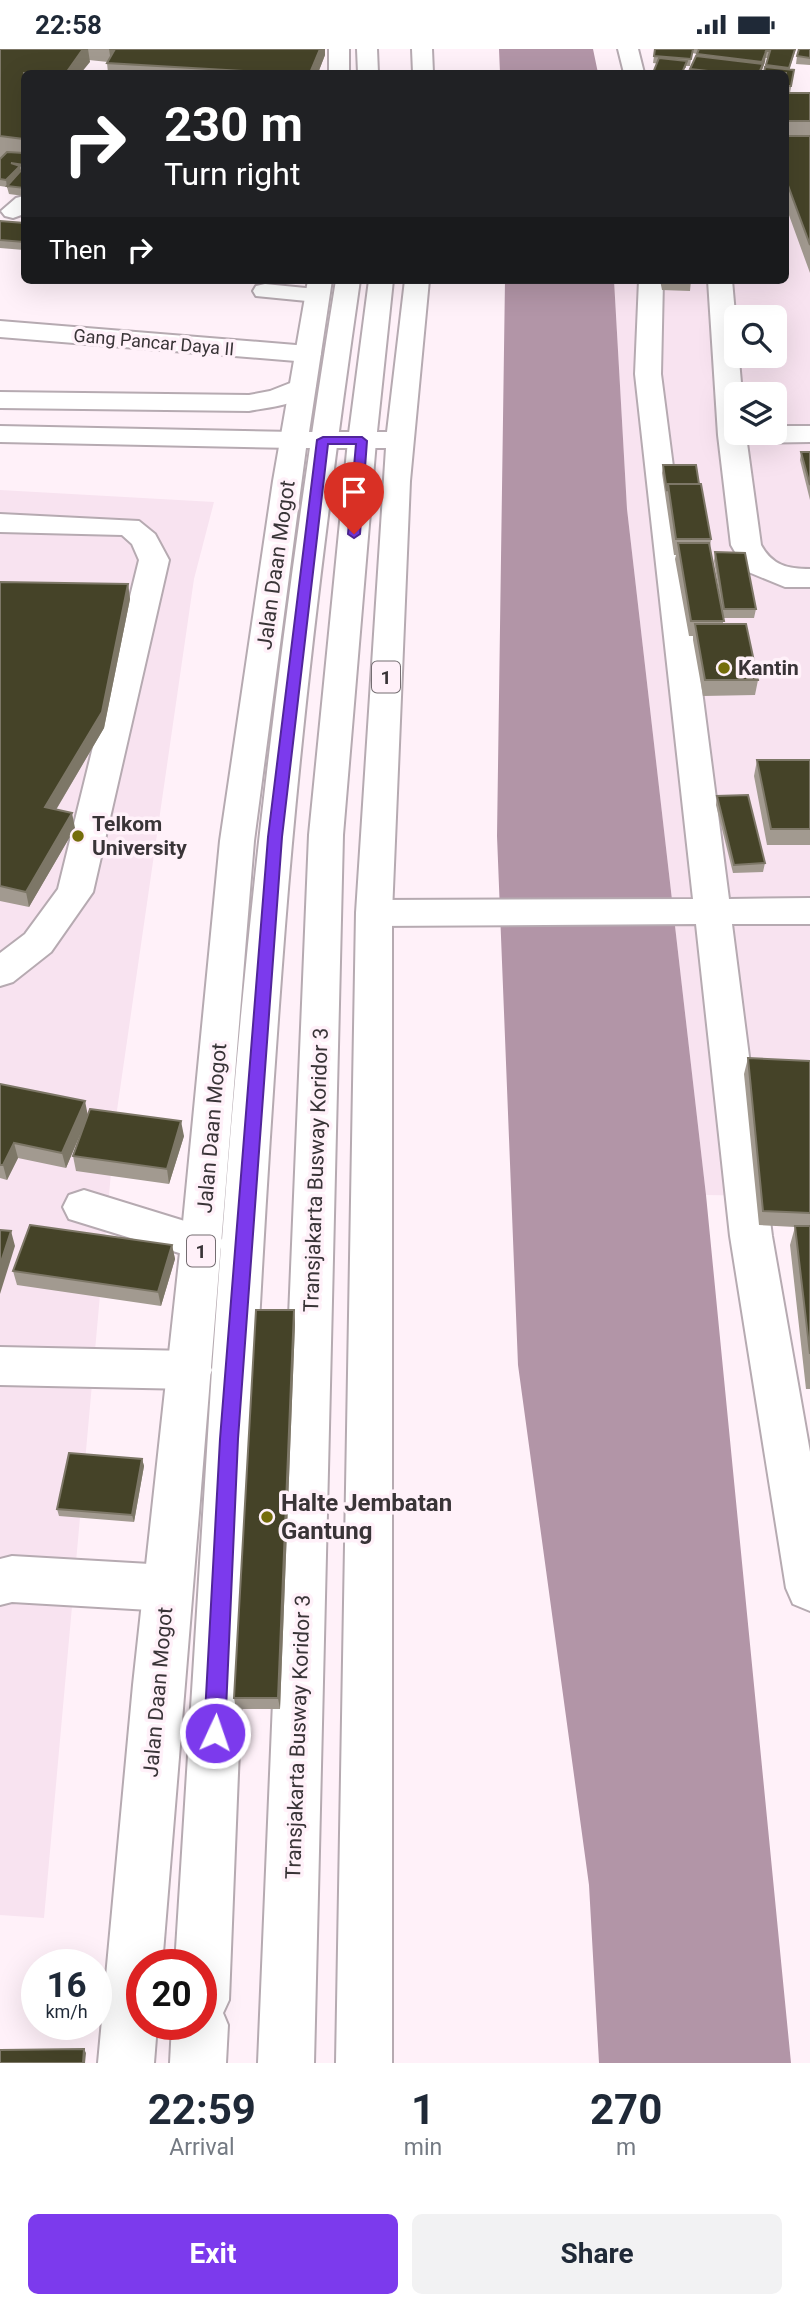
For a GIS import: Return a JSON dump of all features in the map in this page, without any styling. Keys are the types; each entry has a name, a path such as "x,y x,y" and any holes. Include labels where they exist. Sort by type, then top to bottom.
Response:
{"main road":[{"path":"339,49 340,70"},
{"path":"367,49 368,70"},
{"path":"422,49 423,70"},
{"path":"628,49 633,70"},
{"path":"204,1949 229,1439 308,440 347,284"},
{"name":"Transjakarta Busway Koridor 3","path":"286,2063 326,835 362,441 381,284"},
{"name":"1","path":"364,2063 374,913 399,440 417,284"},
{"path":"651,284 648,374 699,910 810,1588"},
{"path":"720,284 728,382"},
{"path":"265,291 318,288"},
{"name":"Jalan Daan Mogot","path":"126,2063 167,1588 202,1243 193,1133 237,841 308,440 303,386 318,288"},
{"name":"Gang Pancar Daya II","path":"0,329 308,354"},
{"path":"0,400 249,403 277,398 303,386"},
{"path":"0,434 399,440"},
{"path":"787,434 810,434"},
{"path":"733,445 746,545 757,565 785,578 810,578"},
{"path":"0,523 129,527 145,540 154,560 75,892 38,943 0,972"},
{"path":"374,913 810,911"},
{"path":"84,1207 202,1243"},
{"path":"0,1366 190,1370"},
{"path":"0,1582 12,1579 167,1588"},
{"path":"198,2063 199,2040"}],"shaded area":[{"path":"499,49 593,49 597,70 500,70"},
{"path":"789,98 810,99 810,1197 706,1195 627,509 614,284 789,284"},
{"path":"505,284 614,284 627,509 706,1195 791,2063 599,2063 589,1885 518,1365 497,836"},
{"name":"Telkom University","path":"0,490 214,502 194,579 116,1117 44,1918 0,1915"}],"building":[{"path":"0,49 83,49 68,70 21,70 21,139 0,136"},
{"path":"115,49 320,49 311,70 225,70 107,63"},
{"path":"655,49 693,49 691,59 654,56"},
{"path":"699,49 767,49 762,62 697,54"},
{"path":"795,49 789,68 766,65 770,51 766,51"},
{"path":"799,49 810,49 810,58 797,56"},
{"path":"696,56 763,64 760,70 690,69"},
{"path":"659,58 687,61 683,70 654,70"},
{"path":"765,67 794,70 791,86 789,70 764,70"},
{"path":"789,93 810,93 810,121 789,121"},
{"path":"789,136 810,136 810,245 789,188"},
{"path":"7,152 21,153 21,165 11,163 20,166 6,180 0,179 0,159"},
{"path":"21,170 21,188 7,186"},
{"path":"0,221 21,223 21,242 0,240"},
{"path":"801,452 810,452 810,485"},
{"path":"663,465 696,465 699,484 668,484 667,491"},
{"path":"668,484 701,484 711,539 676,539"},
{"path":"678,543 709,543 724,621 691,621"},
{"path":"715,552 745,553 756,609 724,609"},
{"path":"0,582 128,584 102,712 45,807 72,813 26,892 0,886"},
{"name":"Kantin","path":"695,624 746,624 758,680 705,680"},
{"path":"757,760 810,760 810,829 771,829"},
{"path":"748,795 765,863 734,865 717,796"},
{"path":"748,1058 810,1061 810,1213 763,1211"},
{"path":"0,1084 85,1101 62,1153 14,1143 3,1165 0,1165"},
{"path":"90,1109 181,1121 167,1169 73,1156"},
{"path":"30,1225 172,1245 158,1292 13,1271"},
{"path":"795,1226 810,1226 810,1354"},
{"path":"0,1230 11,1231 0,1265"},
{"name":"Halte Jembatan Gantung","path":"256,1310 294,1310 278,1698 234,1698"},
{"path":"69,1453 142,1459 132,1515 57,1509"},
{"path":"84,2049 83,2063 0,2063 0,2050"}],"place":[{"name":"Kantin","path":"724,668"},
{"name":"Telkom University","path":"78,836"},
{"name":"Halte Jembatan Gantung","path":"267,1517"}],"route":[{"path":"215,1733 229,1439 275,837 323,440 362,441 354,534"}]}
